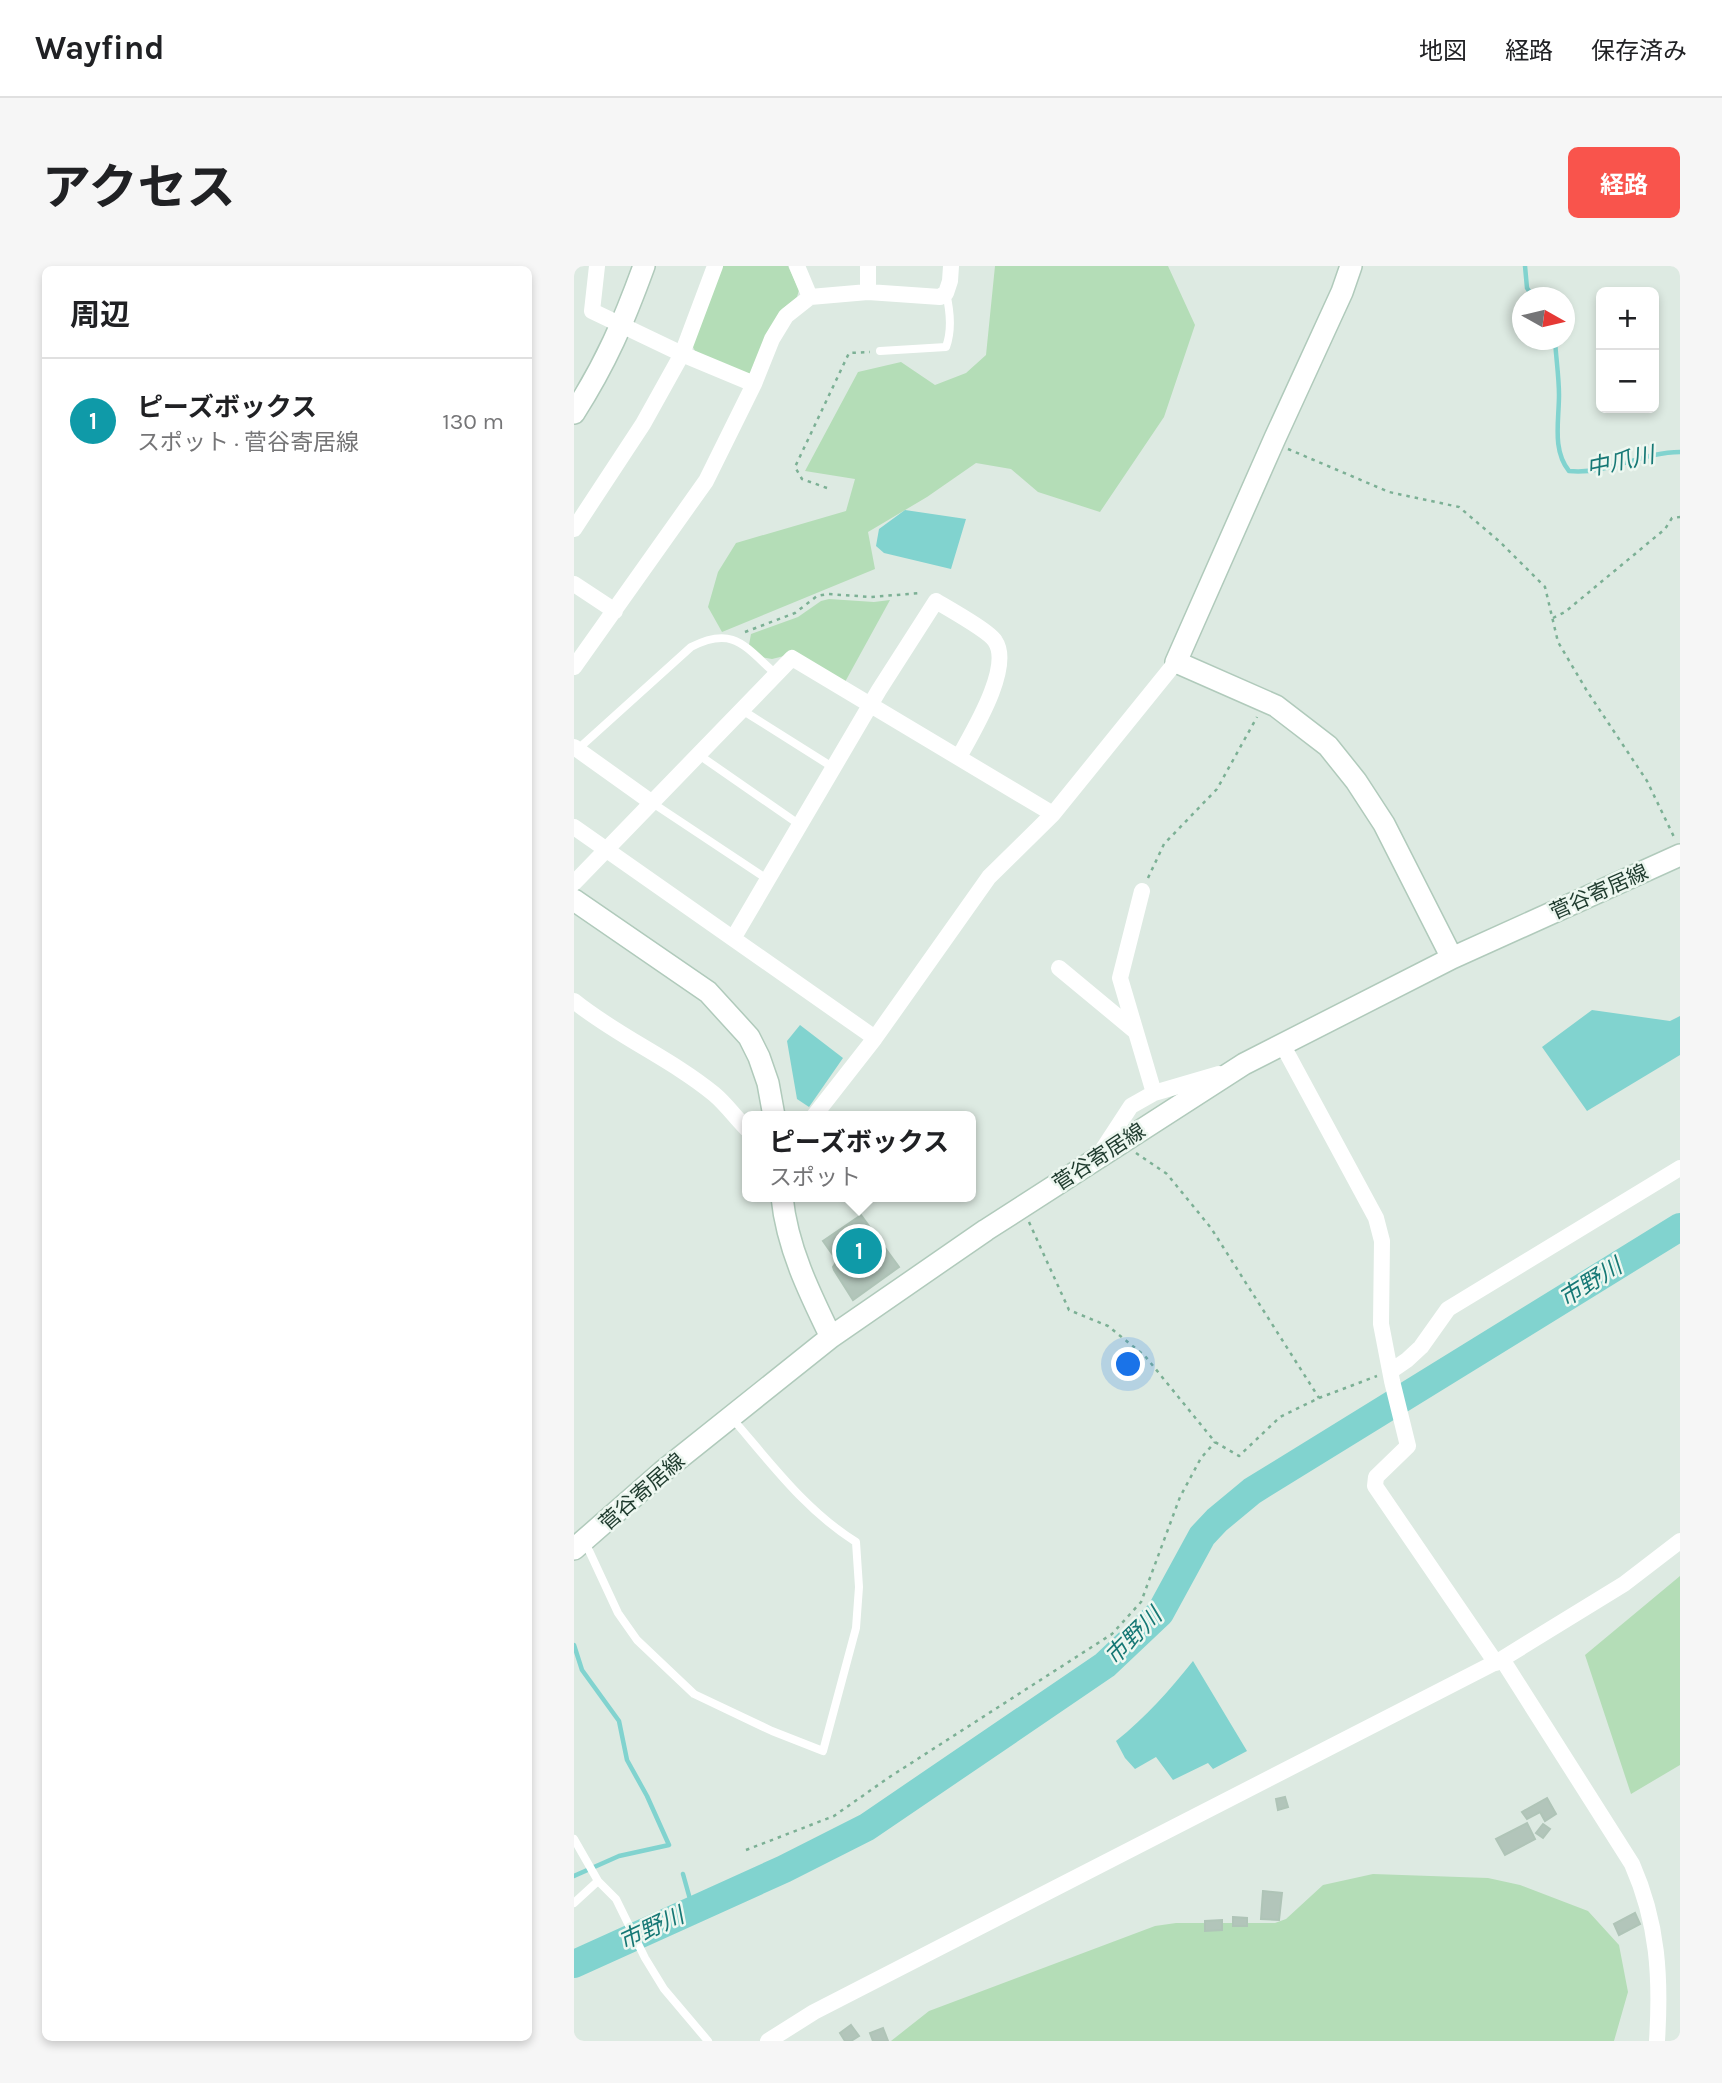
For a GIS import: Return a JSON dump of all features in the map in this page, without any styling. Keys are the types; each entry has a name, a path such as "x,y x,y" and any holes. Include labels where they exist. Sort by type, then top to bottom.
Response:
{"street":[{"path":"597,266 592,311 682,354 754,384"},
{"path":"574,413 595,380 622,326 644,266"},
{"path":"574,530 643,424 682,354 715,266"},
{"path":"797,266 810,298"},
{"path":"868,266 868,292"},
{"path":"574,667 706,481 754,384 772,339 786,316 810,298 868,292 940,297 946,293 951,266"},
{"path":"818,1111 875,1038 989,877 1053,814 1176,662 1342,292 1351,266"},
{"path":"574,584 615,611"},
{"path":"734,937 871,705 936,601 995,639 999,650 1000,664 988,703 959,757"},
{"path":"574,883 792,658 1053,814"},
{"path":"1176,662 1276,706 1328,746 1356,781 1384,824 1452,958"},
{"path":"576,749 651,802"},
{"path":"574,827 875,1038"},
{"name":"菅谷寄居線","path":"579,1545 662,1472 831,1337 1022,1207 1235,1069 1452,958 1680,855"},
{"path":"1142,891 1120,978 1154,1093"},
{"path":"574,901 708,992 748,1037 759,1057 768,1083 773,1111"},
{"path":"1059,968 1135,1031"},
{"path":"574,1000 598,1021 715,1094 742,1124"},
{"path":"1282,1044 1376,1219 1382,1241 1381,1324 1408,1446 1376,1477 1375,1486 1499,1661 1632,1864 1646,1896 1655,1936 1660,2001 1657,2041"},
{"path":"1097,1158 1131,1106 1154,1093 1235,1069"},
{"path":"1391,1376 1421,1347 1448,1309 1680,1168"},
{"path":"783,1202 794,1253 831,1337"},
{"path":"768,2041 814,2012 1499,1661 1624,1584 1680,1541"}],"lane":[{"path":"880,351 946,347 949,339 949,305 946,293"},
{"path":"576,749 691,647 712,638 738,640 776,674"},
{"path":"742,710 834,768"},
{"path":"699,755 800,825"},
{"path":"651,802 767,879"},
{"path":"579,1545 637,1640 694,1694 822,1751 856,1628 859,1587 856,1542 830,1525 803,1501 731,1417"},
{"path":"574,1839 598,1881 616,1899 645,1958 664,1989 708,2041"},
{"path":"574,1903 598,1881"}],"path":[{"path":"827,488 802,479 795,467 849,353 880,351"},
{"path":"1273,443 1390,492 1459,506 1499,541 1545,587 1558,642 1647,781 1680,848"},
{"path":"1552,618 1565,612 1665,529 1672,518 1680,517"},
{"path":"738,640 748,629 795,612 817,596 828,594 871,597 914,592 925,594 936,601"},
{"path":"1142,891 1164,844 1217,789 1266,701"},
{"path":"1122,1142 1167,1174 1211,1228 1319,1398"},
{"path":"1022,1207 1069,1310 1108,1326 1145,1356 1216,1442 1239,1456 1280,1417 1319,1398 1391,1376"},
{"path":"747,1850 834,1816 888,1778 1112,1634 1141,1602 1180,1497 1200,1458 1216,1442"}],"green space":[{"path":"721,266 788,266 799,290 797,297 782,309 753,373 743,375 695,351 692,345"},
{"path":"995,266 1168,266 1195,325 1164,417 1100,512 1038,492 1011,469 976,463 927,497 868,532 875,569 722,632 708,607 718,572 736,543 846,511 855,479 805,471 858,372 901,362 935,385 966,373 986,355"},
{"path":"829,599 874,602 890,600 845,682 784,656 772,659 761,657 749,645 751,634 798,617 821,601"},
{"path":"1680,1576 1680,1765 1631,1794 1585,1655"},
{"path":"1373,1874 1488,1878 1520,1885 1588,1911 1619,1945 1628,1992 1614,2041 891,2041 929,2011 1155,1926 1176,1923 1275,1923 1286,1919 1323,1885"}],"water":[{"path":"905,510 966,519 951,569 884,553 876,546 879,529"},
{"path":"1592,1010 1670,1021 1680,1016 1680,1055 1587,1111 1542,1047"},
{"path":"800,1025 843,1058 809,1107 797,1099 787,1041"},
{"path":"1193,1661 1247,1751 1213,1769 1208,1763 1173,1780 1156,1757 1135,1769 1116,1741 1157,1703"}],"building":[{"path":"861,1215 899,1267 853,1300 834,1270 837,1261 823,1241"},
{"path":"1285,1797 1288,1807 1278,1810 1276,1799"},
{"path":"1547,1798 1556,1814 1545,1821 1540,1812 1527,1819 1522,1812"},
{"path":"1527,1823 1535,1839 1505,1855 1496,1839"},
{"path":"1543,1824 1550,1829 1543,1838 1536,1833"},
{"path":"1263,1891 1282,1893 1279,1920 1261,1919"},
{"path":"1635,1913 1640,1924 1619,1935 1614,1924"},
{"path":"1233,1917 1247,1918 1247,1926 1233,1926"},
{"path":"1222,1920 1222,1930 1205,1931 1205,1921"},
{"path":"851,2025 859,2036 845,2041 840,2033"},
{"path":"883,2028 888,2041 873,2041 870,2033"}],"waterway":[{"name":"中爪川","path":"1525,266 1527,287"},
{"name":"中爪川","path":"1556,350 1559,388 1558,445 1569,471 1597,470 1680,452"},
{"name":"市野川","path":"574,1964 784,1869 867,1827 1105,1665 1160,1613 1202,1536 1252,1491 1680,1227"},
{"path":"574,1645 582,1670 619,1721 627,1760 669,1845 619,1856 574,1876"},
{"path":"683,1874 693,1910"}],"place":[{"name":"ピーズボックス","path":"859,1251"}]}
